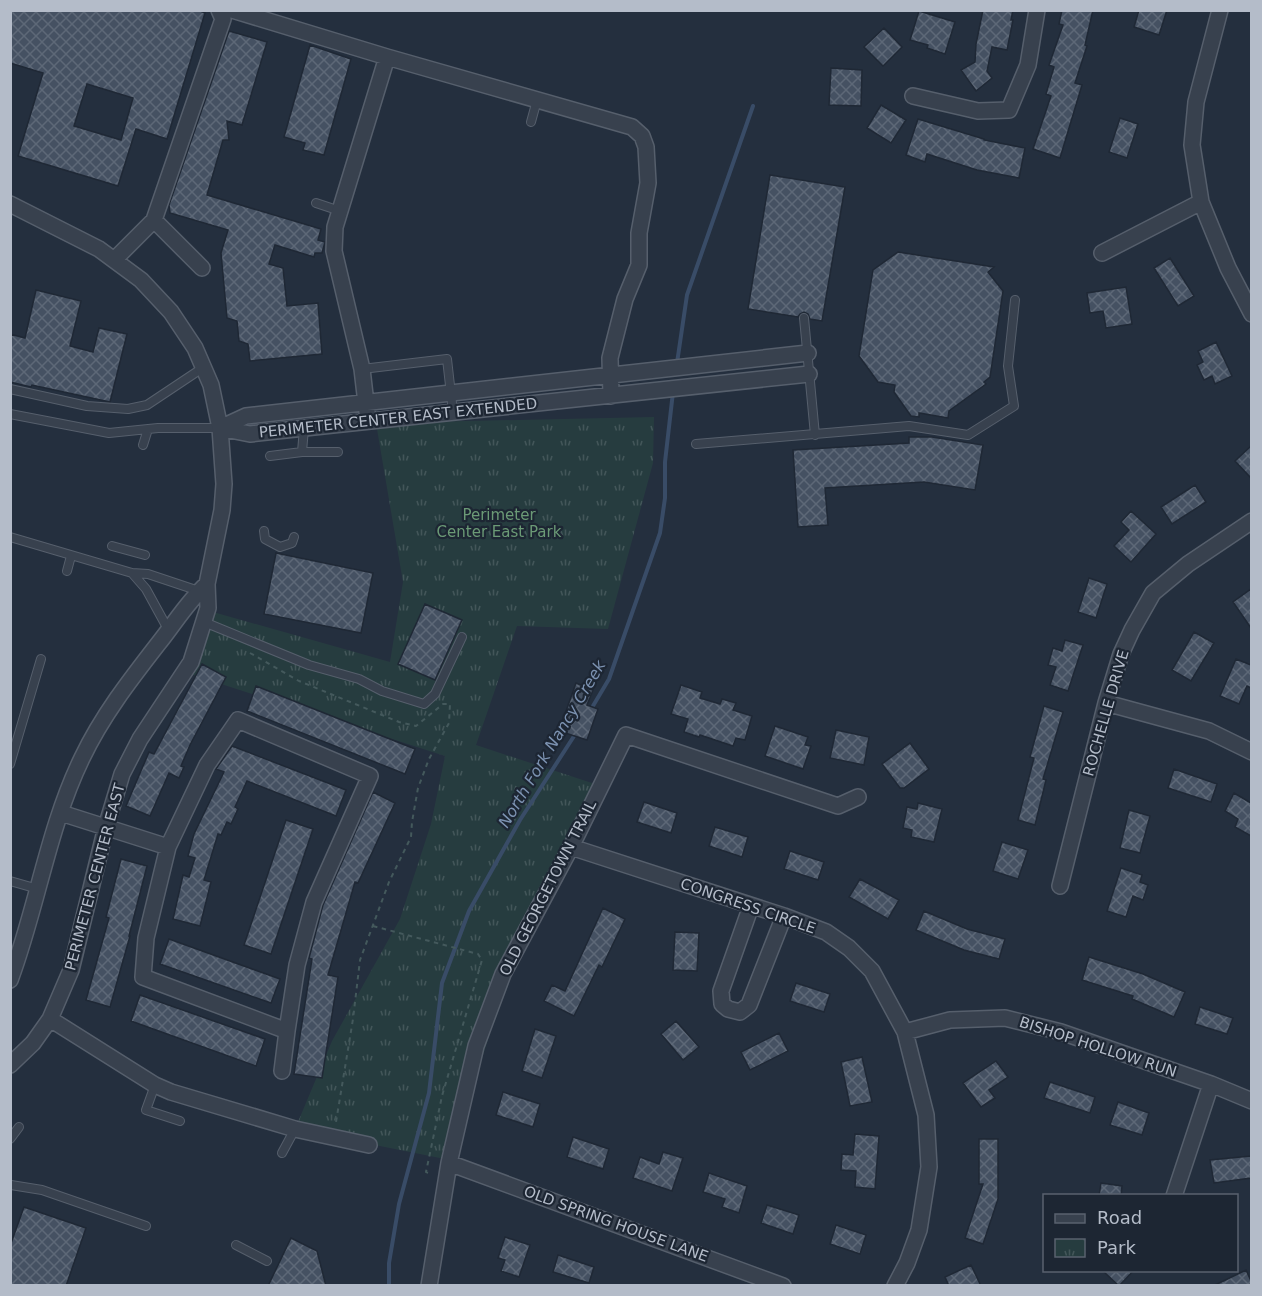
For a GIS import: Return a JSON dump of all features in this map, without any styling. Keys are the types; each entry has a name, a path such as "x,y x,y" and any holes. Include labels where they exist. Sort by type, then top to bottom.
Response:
{"street":[{"path":"114,260 154,220 223,19 219,10"},
{"path":"232,10 632,127 642,136 646,147 648,183 639,233 639,265 625,298 613,346 609,375 611,396"},
{"path":"913,96 978,111 1009,110 1028,65 1037,10"},
{"path":"1220,10 1196,102 1192,145 1201,202 1228,268 1251,314"},
{"path":"368,421 362,369 334,251 335,227 387,57"},
{"path":"1102,253 1201,202"},
{"name":"PERIMETER CENTER EAST","path":"10,204 73,234 114,260 141,280 171,312 190,338 214,394 223,457 222,510 203,587 208,608 191,662 140,739 123,774 106,827 72,970 50,1019 33,1043 10,1065"},
{"path":"154,220 202,268"},
{"name":"PERIMETER CENTER EAST EXTENDED","path":"220,428 246,416 808,352"},
{"name":"PERIMETER CENTER EAST EXTENDED","path":"220,428 250,434 809,374"},
{"name":"ROCHELLE DRIVE","path":"1060,886 1106,703 1121,654 1153,593 1188,564 1251,521"},
{"name":"PERIMETER CENTER EAST","path":"10,980 21,951 61,813 81,759 104,716 169,631 189,600 203,587"},
{"path":"1106,703 1209,731 1251,752"},
{"path":"282,1071 297,965 314,902 370,776 238,720 207,765 168,847 146,939 144,977 286,1031"},
{"name":"OLD GEORGETOWN TRAIL","path":"429,1286 449,1163 476,1047 503,974 571,847 626,735 838,806 858,797"},
{"path":"61,813 168,847"},
{"name":"CONGRESS CIRCLE","path":"571,847 784,916 826,932 849,948 872,971 905,1032 926,1115 929,1167 919,1230 896,1286"},
{"path":"751,906 721,991 722,1004 728,1009 740,1012 749,1005 784,916"},
{"name":"BISHOP HOLLOW RUN","path":"905,1032 950,1020 1005,1018 1061,1032 1212,1084 1251,1101"},
{"path":"50,1019 155,1085 295,1129 369,1145"},
{"path":"1175,1194 1212,1084"},
{"name":"OLD SPRING HOUSE LANE","path":"449,1163 766,1283 783,1286"}],"lane":[{"path":"531,122 537,100"},
{"path":"316,203 340,211"},
{"path":"696,444 909,426 968,435 1014,406 1008,366 1015,300"},
{"path":"804,318 815,435"},
{"path":"362,369 447,359 453,412"},
{"path":"10,389 87,406 128,409 147,405 204,367"},
{"path":"10,414 108,433 148,429 220,428"},
{"path":"302,452 304,428"},
{"path":"143,445 148,429"},
{"path":"270,456 302,452 338,452"},
{"path":"264,531 266,539 280,546 292,543 294,537"},
{"path":"10,537 132,573 148,574 203,587"},
{"path":"112,546 145,555"},
{"path":"67,571 71,556"},
{"path":"132,573 146,589 169,631"},
{"path":"204,622 309,665 359,679 382,691 424,704 435,694 462,637"},
{"path":"10,764 41,659"},
{"path":"10,881 38,889"},
{"path":"155,1085 146,1110 180,1121"},
{"path":"10,1139 19,1127"},
{"path":"282,1153 295,1129"},
{"path":"11,1185 42,1190 146,1226"},
{"path":"236,1245 267,1261"}],"path":[{"path":"248,652 299,681 399,722 416,726 443,704 450,704 448,723 429,759 418,788 411,837 389,882 360,960 353,1019 333,1137"},
{"path":"372,926 478,954 482,960 448,1075 426,1172"}],"green space":[{"name":"Perimeter Center East Park","path":"654,417 653,463 608,629 517,626 476,745 598,785 508,976 450,1160 295,1129 332,1041 400,919 431,824 445,756 184,672 213,612 390,662 403,582 376,423"}],"building":[{"path":"10,10 198,10 205,13 167,139 136,129 118,186 18,156 43,73 10,63","holes":["87,84 133,98 121,140 74,126"]},
{"path":"983,10 1013,10 1011,20 1013,20 1007,50 992,47 987,71 992,78 976,91 961,70 975,62"},
{"path":"1062,10 1093,10 1085,45 1087,46 1075,83 1082,85 1060,158 1033,149 1051,96 1046,94 1054,67 1049,65 1063,25 1059,24"},
{"path":"1139,10 1167,10 1159,35 1134,27"},
{"path":"919,11 955,22 945,54 927,48 928,45 910,40"},
{"path":"884,28 902,47 883,66 864,47"},
{"path":"229,31 267,42 242,125 227,121 229,140 223,140 207,195 321,229 318,240 325,242 322,253 315,253 314,257 275,245 269,264 283,268 287,306 318,303 322,354 250,361 248,344 239,341 237,321 227,318 221,253 228,230 170,213 169,205"},
{"path":"310,45 351,59 324,155 303,150 305,143 284,137"},
{"path":"831,68 862,70 861,106 829,105"},
{"path":"881,105 906,120 891,143 867,128"},
{"path":"1120,118 1138,124 1127,158 1109,152"},
{"path":"918,119 984,140 1025,148 1019,178 977,170 927,154 925,162 906,155"},
{"path":"770,175 845,187 822,321 810,319 804,312 798,317 748,309"},
{"path":"898,252 994,267 988,272 1003,291 990,377 984,382 986,384 949,411 948,418 919,413 919,417 911,416 894,392 895,385 878,382 859,356 873,270"},
{"path":"1170,258 1194,296 1178,306 1154,268"},
{"path":"1126,287 1132,324 1106,328 1103,311 1090,313 1087,293"},
{"path":"36,290 81,301 70,346 93,352 99,328 127,334 110,402 10,382 10,334 25,338"},
{"path":"1216,342 1232,376 1215,384 1212,376 1204,380 1197,365 1203,362 1198,351"},
{"path":"909,437 932,437 983,445 975,490 924,482 825,488 828,525 798,527 793,450 909,443"},
{"path":"1251,446 1251,478 1235,461"},
{"path":"1195,485 1206,502 1172,524 1161,507"},
{"path":"1131,511 1156,534 1131,562 1114,546 1129,530 1121,522"},
{"path":"276,553 373,573 361,633 264,614"},
{"path":"1089,578 1107,584 1096,618 1078,612"},
{"path":"1251,589 1251,628 1233,602"},
{"path":"425,604 462,620 435,680 398,664"},
{"path":"1194,632 1214,643 1191,681 1172,670"},
{"path":"1065,640 1083,645 1068,691 1050,685 1056,667 1048,665 1053,648 1062,651"},
{"path":"1236,659 1251,665 1251,688 1247,686 1239,704 1220,696"},
{"path":"202,664 226,677 190,745 181,766 184,767 179,778 169,773 150,816 126,806 149,752 154,754"},
{"path":"576,683 593,690 587,705 598,709 587,740 559,731"},
{"path":"681,685 702,692 700,698 720,704 722,699 736,703 733,710 752,716 745,740 736,738 733,746 684,732 688,719 671,714"},
{"path":"256,686 415,749 405,774 247,711"},
{"path":"1044,706 1063,712 1043,779 1046,780 1035,825 1018,820 1034,758 1030,757"},
{"path":"775,726 808,737 805,745 811,746 803,769 765,756"},
{"path":"836,730 869,737 864,765 830,758"},
{"path":"910,743 929,769 904,788 900,788 882,764"},
{"path":"232,746 346,790 336,816 247,781 235,807 238,809 231,824 227,822 221,835 218,834 204,880 211,882 200,926 173,919 183,875 189,877 195,858 188,856 194,834 224,772 216,769"},
{"path":"1174,769 1217,784 1211,802 1168,788"},
{"path":"373,792 395,803 358,883 355,882 328,975 338,977 322,1078 294,1074 312,959 309,958 323,905"},
{"path":"1234,793 1251,803 1251,836 1235,827 1238,819 1225,811"},
{"path":"644,802 677,813 671,833 637,822"},
{"path":"918,803 942,809 934,842 911,837 912,830 903,828 907,807 917,809"},
{"path":"1129,810 1150,816 1140,853 1120,848"},
{"path":"286,820 313,829 271,954 244,945"},
{"path":"715,827 748,837 742,857 709,846"},
{"path":"1002,842 1028,850 1018,879 993,871"},
{"path":"790,851 824,862 818,880 784,869"},
{"path":"121,859 147,866 110,1007 86,1000 109,918 106,917"},
{"path":"1121,868 1142,875 1140,882 1148,885 1143,900 1133,896 1126,917 1107,911"},
{"path":"860,879 899,900 888,919 849,897"},
{"path":"603,908 625,919 602,967 599,965 574,1016 544,1001 552,985 565,991"},
{"path":"924,911 967,929 1005,939 999,959 964,950 916,930"},
{"path":"675,932 699,933 697,971 673,970"},
{"path":"169,939 280,979 271,1003 160,964"},
{"path":"1089,957 1143,974 1185,992 1174,1017 1132,999 1133,996 1082,980"},
{"path":"796,983 830,994 824,1012 790,1001"},
{"path":"140,995 265,1039 256,1066 131,1021"},
{"path":"1200,1007 1233,1018 1227,1034 1195,1024"},
{"path":"676,1021 699,1047 683,1060 661,1034"},
{"path":"535,1029 556,1036 542,1078 522,1071"},
{"path":"779,1033 788,1051 750,1070 741,1052"},
{"path":"862,1057 872,1102 850,1106 841,1062"},
{"path":"996,1061 1008,1077 989,1090 995,1098 981,1107 963,1083"},
{"path":"1050,1082 1095,1097 1090,1113 1044,1098"},
{"path":"503,1092 540,1104 533,1127 496,1115"},
{"path":"1118,1102 1149,1113 1142,1135 1110,1125"},
{"path":"855,1134 879,1136 875,1189 855,1187 856,1171 841,1170 842,1154 853,1155"},
{"path":"573,1137 609,1149 603,1169 567,1157"},
{"path":"979,1139 998,1139 998,1199 983,1244 965,1238 983,1184 979,1184"},
{"path":"663,1152 683,1158 672,1191 633,1178 640,1157 659,1164"},
{"path":"1251,1156 1251,1178 1214,1183 1210,1160"},
{"path":"709,1173 747,1186 739,1213 722,1207 725,1199 703,1192"},
{"path":"1101,1183 1122,1186 1121,1194 1099,1194"},
{"path":"767,1205 799,1215 793,1234 761,1223"},
{"path":"24,1207 86,1228 66,1286 10,1286 10,1246"},
{"path":"836,1225 866,1235 860,1254 830,1244"},
{"path":"505,1237 530,1245 519,1277 501,1271 505,1260 498,1258"},
{"path":"291,1238 317,1251 326,1286 268,1286"},
{"path":"558,1255 594,1267 589,1283 553,1272"},
{"path":"971,1265 981,1286 949,1286 945,1277"},
{"path":"1246,1270 1251,1286 1213,1286"},
{"path":"1104,1272 1132,1272 1119,1286"}],"waterway":[{"name":"North Fork Nancy Creek","path":"677,363 687,295 753,106"},
{"name":"North Fork Nancy Creek","path":"590,711 609,679 660,533 673,392"},
{"name":"North Fork Nancy Creek","path":"389,1286 389,1263 399,1204 429,1093 442,983 469,911 520,820 576,733"}]}
